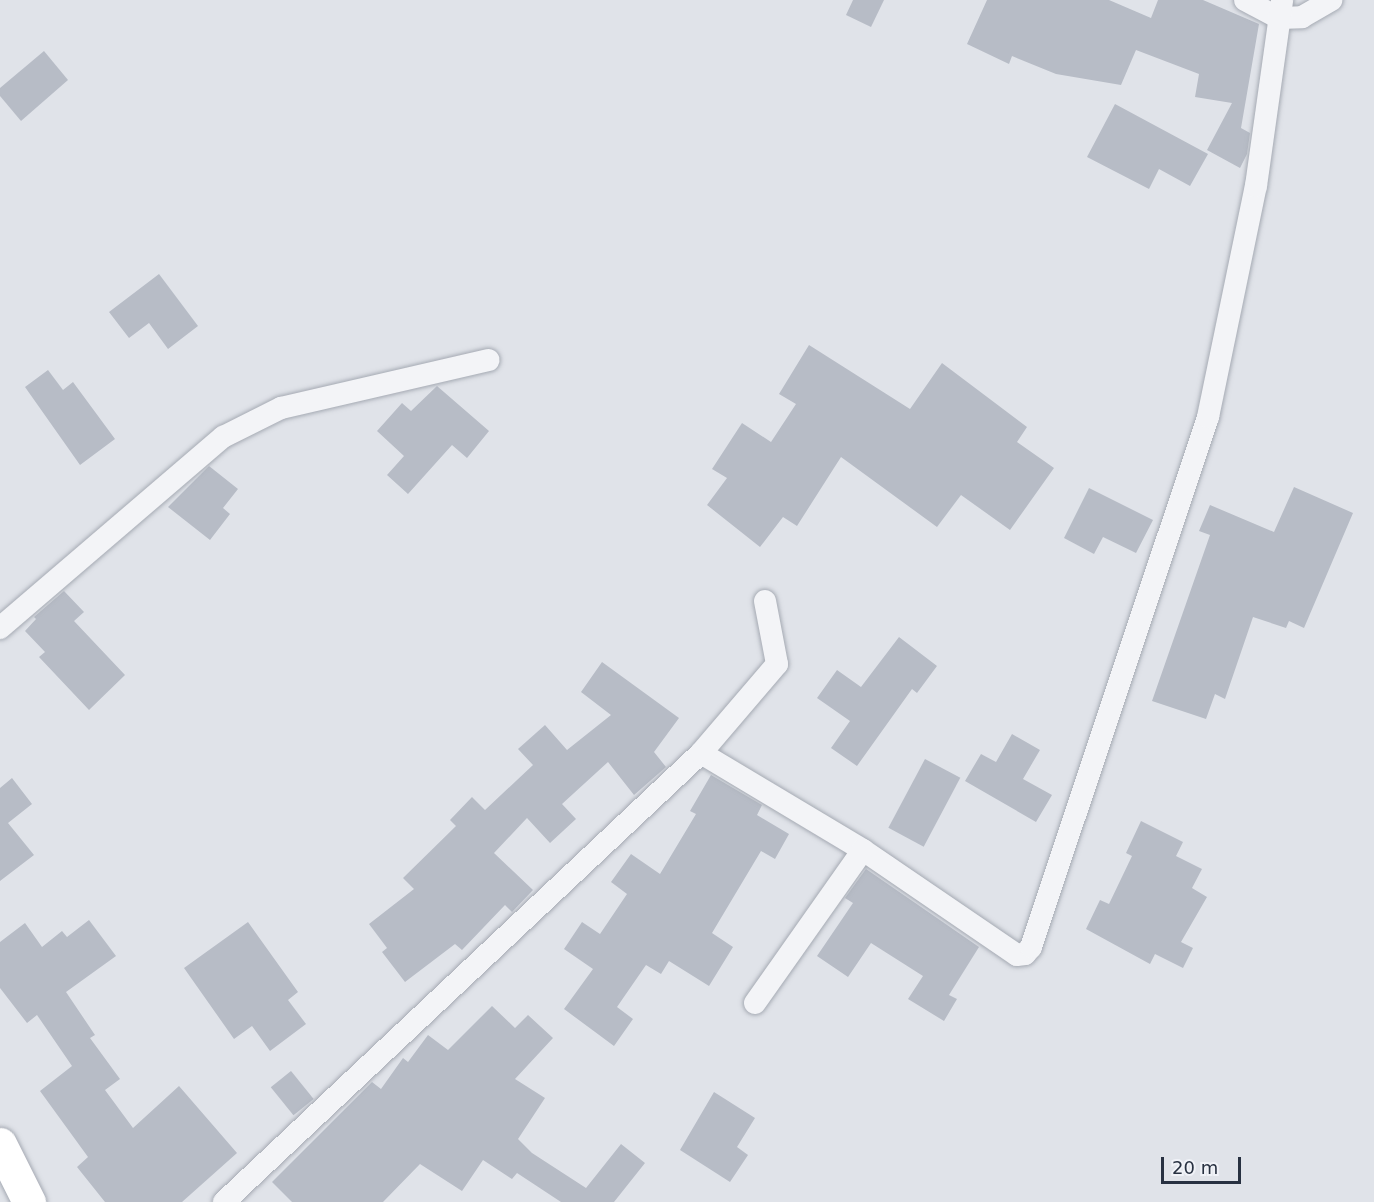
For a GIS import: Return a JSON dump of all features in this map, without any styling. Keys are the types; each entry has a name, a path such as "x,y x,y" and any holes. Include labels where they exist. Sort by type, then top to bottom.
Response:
{"main road":[{"path":"0,1144 29,1202"}],"street":[{"path":"1245,0 1302,17 1330,0"},
{"path":"701,753 863,850 1017,955 1025,954 1031,947 1208,417 1256,186 1280,9"},
{"path":"0,628 223,436 281,408 489,360"},
{"path":"225,1202 701,753 777,664 765,601"},
{"path":"755,1003 863,850"}],"building":[{"path":"853,0 884,0 871,27 846,15"},
{"path":"987,0 1109,0 1151,18 1158,0 1203,0 1259,24 1241,128 1250,133 1247,154 1240,168 1207,150 1232,103 1195,97 1199,74 1136,50 1121,85 1056,74 1012,56 1009,64 967,44"},
{"path":"44,51 68,80 21,121 0,96 0,88"},
{"path":"1115,104 1208,154 1190,186 1159,169 1149,189 1087,157"},
{"path":"159,274 198,326 168,349 149,323 129,338 109,312"},
{"path":"809,345 910,409 942,363 1027,427 1017,442 1054,468 1010,530 961,495 937,527 841,457 797,526 783,517 760,547 707,505 727,478 712,469 742,423 771,442 796,404 779,394"},
{"path":"48,370 63,390 73,382 115,439 80,465 25,387"},
{"path":"437,386 489,431 467,458 452,445 408,494 387,475 404,456 377,431 402,403 411,411"},
{"path":"209,466 238,489 223,508 230,514 210,540 168,507"},
{"path":"1294,487 1353,513 1304,628 1289,621 1286,628 1253,617 1225,699 1215,694 1206,719 1152,701 1210,535 1199,531 1210,505 1274,532"},
{"path":"1089,488 1153,520 1136,553 1103,537 1094,554 1064,538"},
{"path":"64,591 84,612 74,621 125,675 89,710 39,657 45,652 25,631 36,619 34,617"},
{"path":"899,637 937,666 917,693 912,689 857,766 831,748 850,721 817,698 837,670 861,687"},
{"path":"602,662 679,718 654,752 666,767 634,795 608,762 562,804 576,819 550,843 527,818 494,853 533,890 512,912 505,905 462,950 455,944 405,982 382,952 387,948 369,924 414,889 403,878 456,826 450,820 472,797 485,810 533,765 518,749 545,725 567,750 611,715 581,692"},
{"path":"1012,734 1040,750 1023,779 1052,795 1036,822 965,781 981,754 996,762"},
{"path":"925,759 960,778 924,847 888,828"},
{"path":"711,775 762,805 757,815 789,834 775,859 761,851 712,933 733,947 709,986 669,961 661,974 646,965 617,1007 633,1019 614,1046 564,1009 593,969 564,949 582,922 600,934 627,894 611,882 631,854 660,874 696,814 690,811"},
{"path":"12,778 32,804 8,823 34,855 0,881 0,788"},
{"path":"1141,821 1183,842 1176,856 1202,869 1192,888 1207,897 1181,942 1193,948 1183,968 1155,954 1150,964 1086,929 1100,900 1109,904 1132,856 1126,853"},
{"path":"866,869 979,947 949,995 957,999 944,1021 908,999 923,976 871,943 848,977 817,956 853,903 845,898"},
{"path":"89,920 116,956 66,992 95,1035 90,1038 120,1079 105,1090 133,1128 179,1086 237,1153 182,1202 105,1202 77,1167 88,1157 40,1091 72,1066 37,1015 27,1023 0,988 0,942 25,923 42,947 62,931 67,937"},
{"path":"248,922 298,992 288,1000 306,1024 270,1051 252,1026 234,1039 184,968"},
{"path":"492,1006 515,1028 528,1015 553,1038 515,1079 545,1098 518,1139 532,1153 586,1188 621,1144 645,1163 614,1202 561,1202 517,1173 512,1179 483,1160 462,1191 420,1164 383,1202 292,1202 272,1182 372,1082 381,1089 403,1058 408,1062 428,1035 448,1050"},
{"path":"291,1071 314,1099 293,1115 271,1087"},
{"path":"714,1092 755,1118 737,1147 748,1155 730,1182 680,1150"}]}
